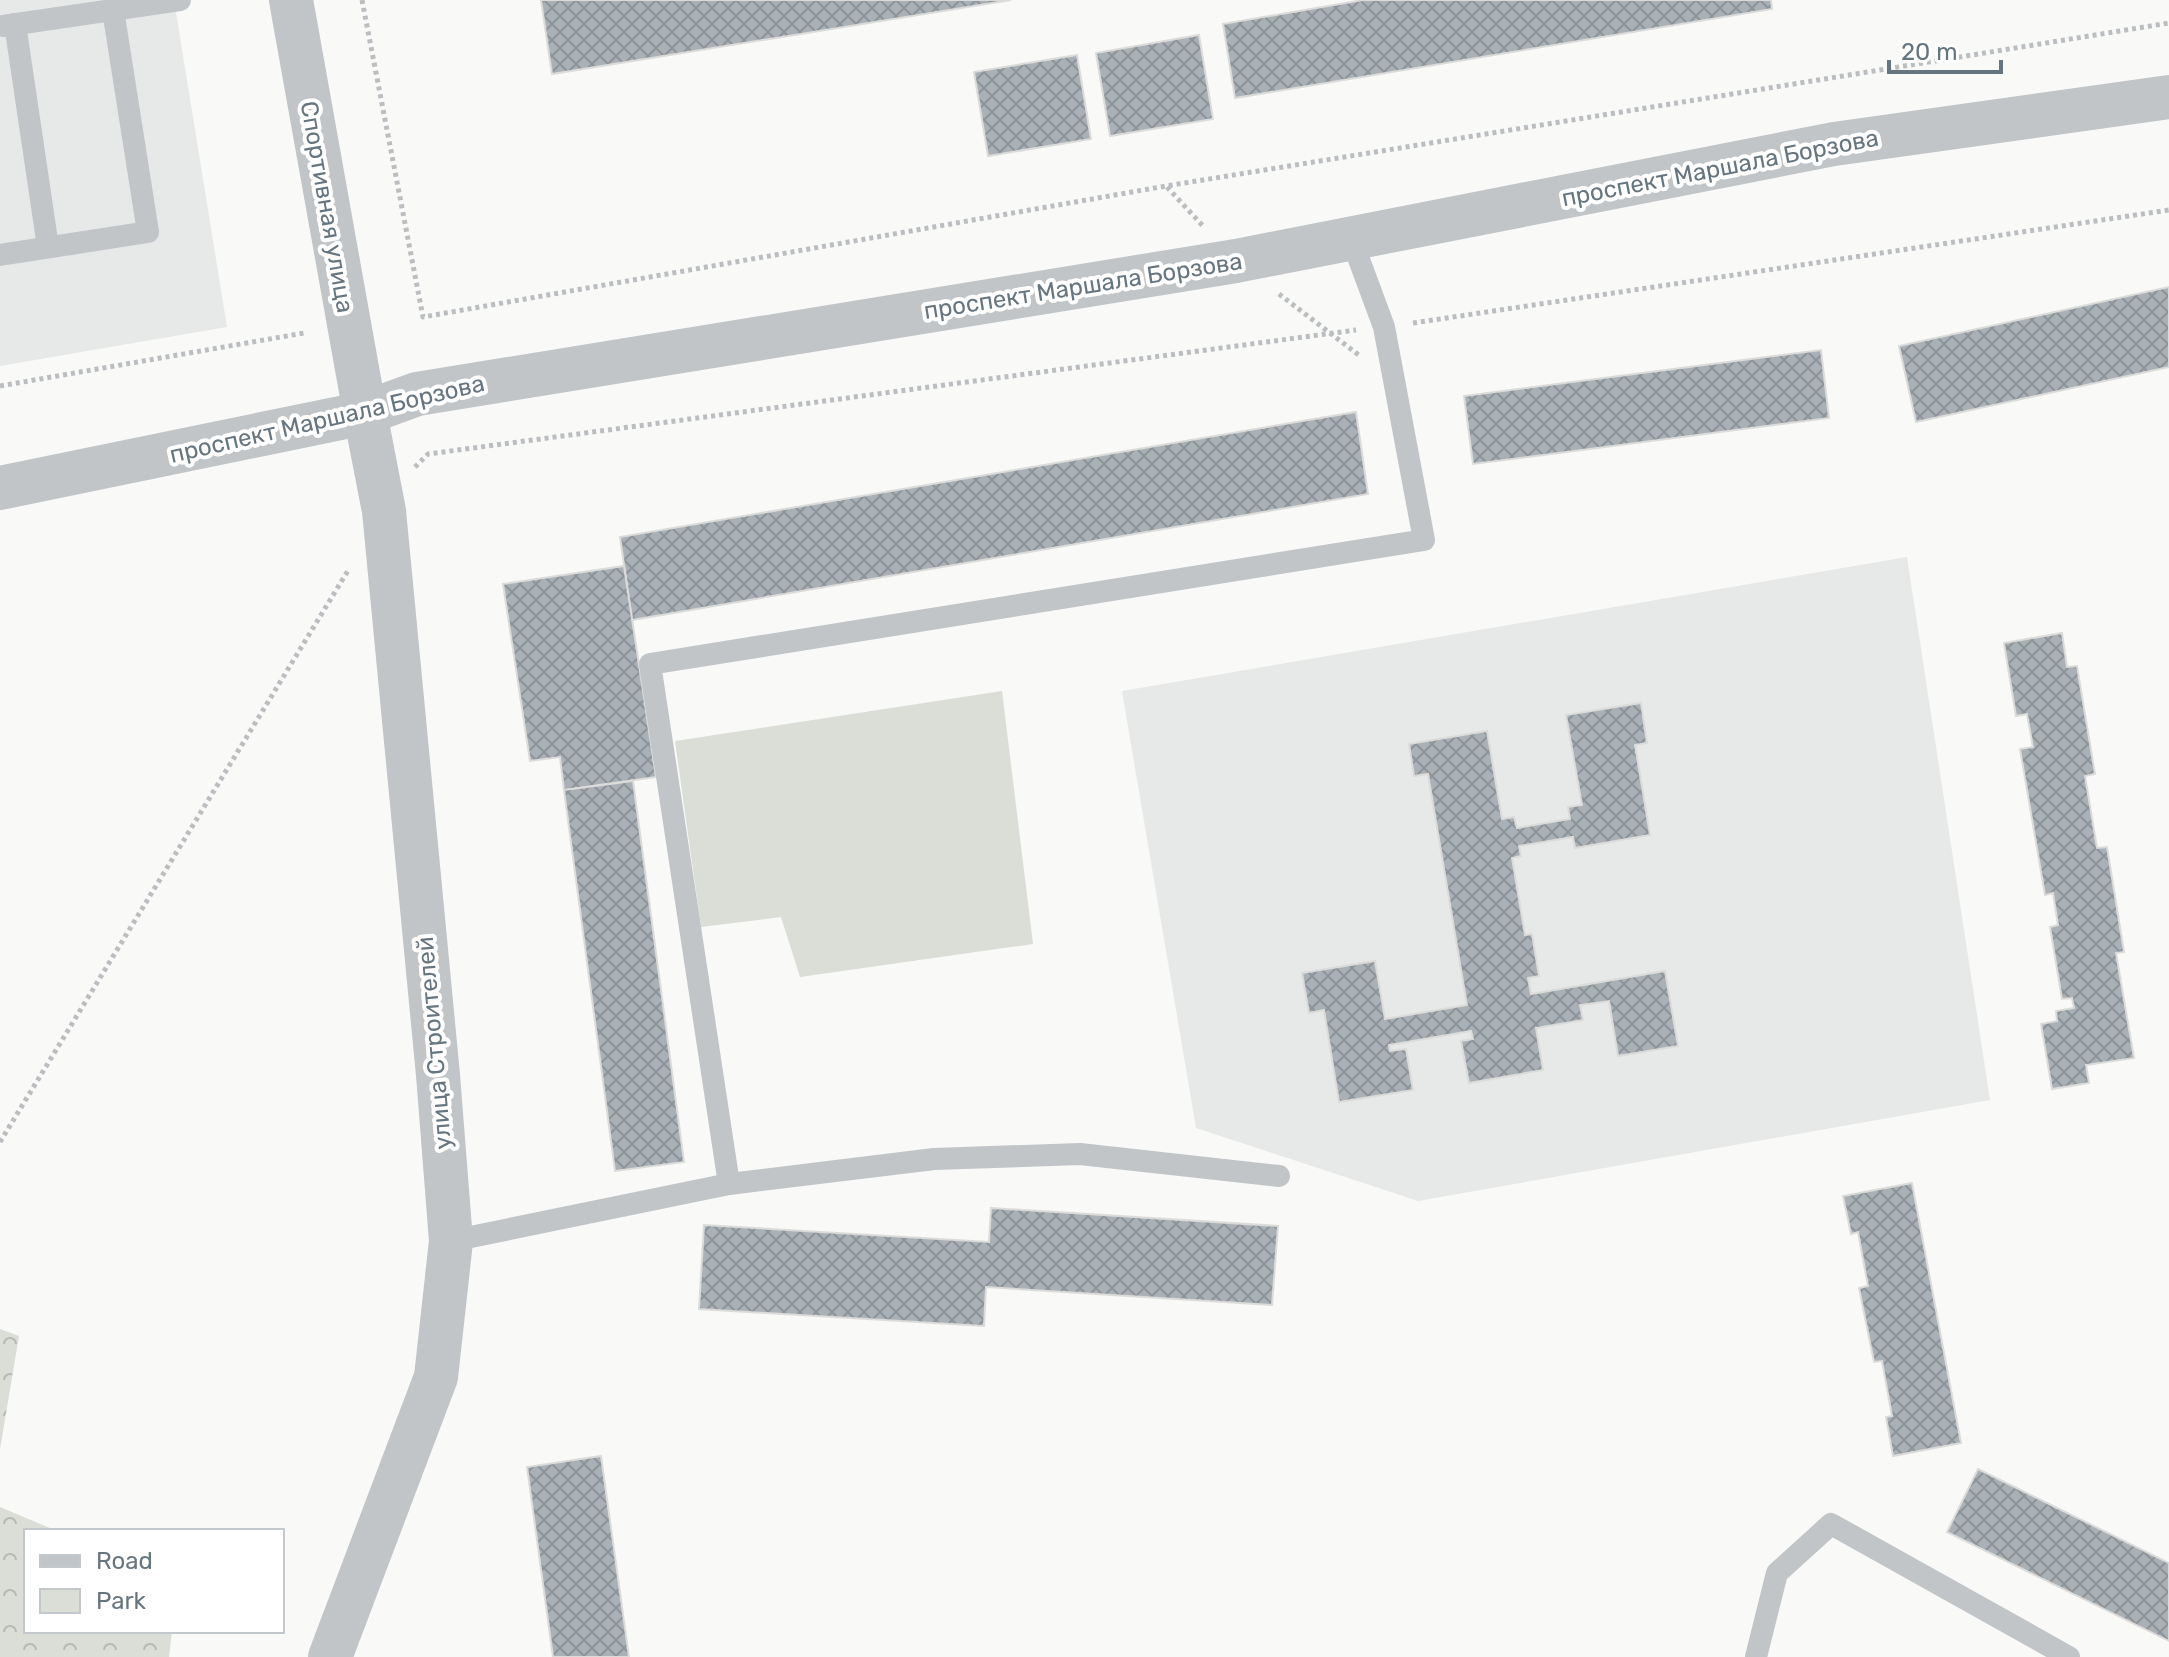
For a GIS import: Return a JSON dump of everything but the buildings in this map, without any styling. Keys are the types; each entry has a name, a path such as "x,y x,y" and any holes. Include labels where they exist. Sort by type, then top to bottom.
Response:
{"street":[{"name":"Спортивная улица","path":"291,0 365,413"},
{"name":"проспект Маршала Борзова","path":"0,488 365,413 417,394 1236,261 1834,144 2169,97"},
{"name":"улица Строителей","path":"330,1657 436,1377 451,1241 384,511 365,413"}],"lane":[{"path":"48,247 7,26 180,0"},
{"path":"0,255 148,232 113,10"},
{"path":"729,1184 650,664 1424,540 1384,327 1351,238"},
{"path":"451,1241 729,1184 934,1159 1080,1154 1279,1176"},
{"path":"1756,1657 1777,1573 1831,1524 2069,1657"}],"path":[{"path":"362,0 423,317 1166,186 2169,23"},
{"path":"384,511 428,454 1384,327 2169,210"},
{"path":"0,386 304,333"},
{"path":"0,1142 351,565"}],"shaded area":[{"path":"0,0 174,0 227,327 0,366"},
{"path":"1907,557 1990,1100 1418,1201 1196,1128 1122,691"}],"green space":[{"path":"1002,691 1033,944 800,977 781,917 701,927 675,741"},
{"path":"0,1329 19,1336 0,1449"},
{"path":"0,1507 52,1529 24,1529 24,1633 172,1633 169,1657 0,1657"}]}
